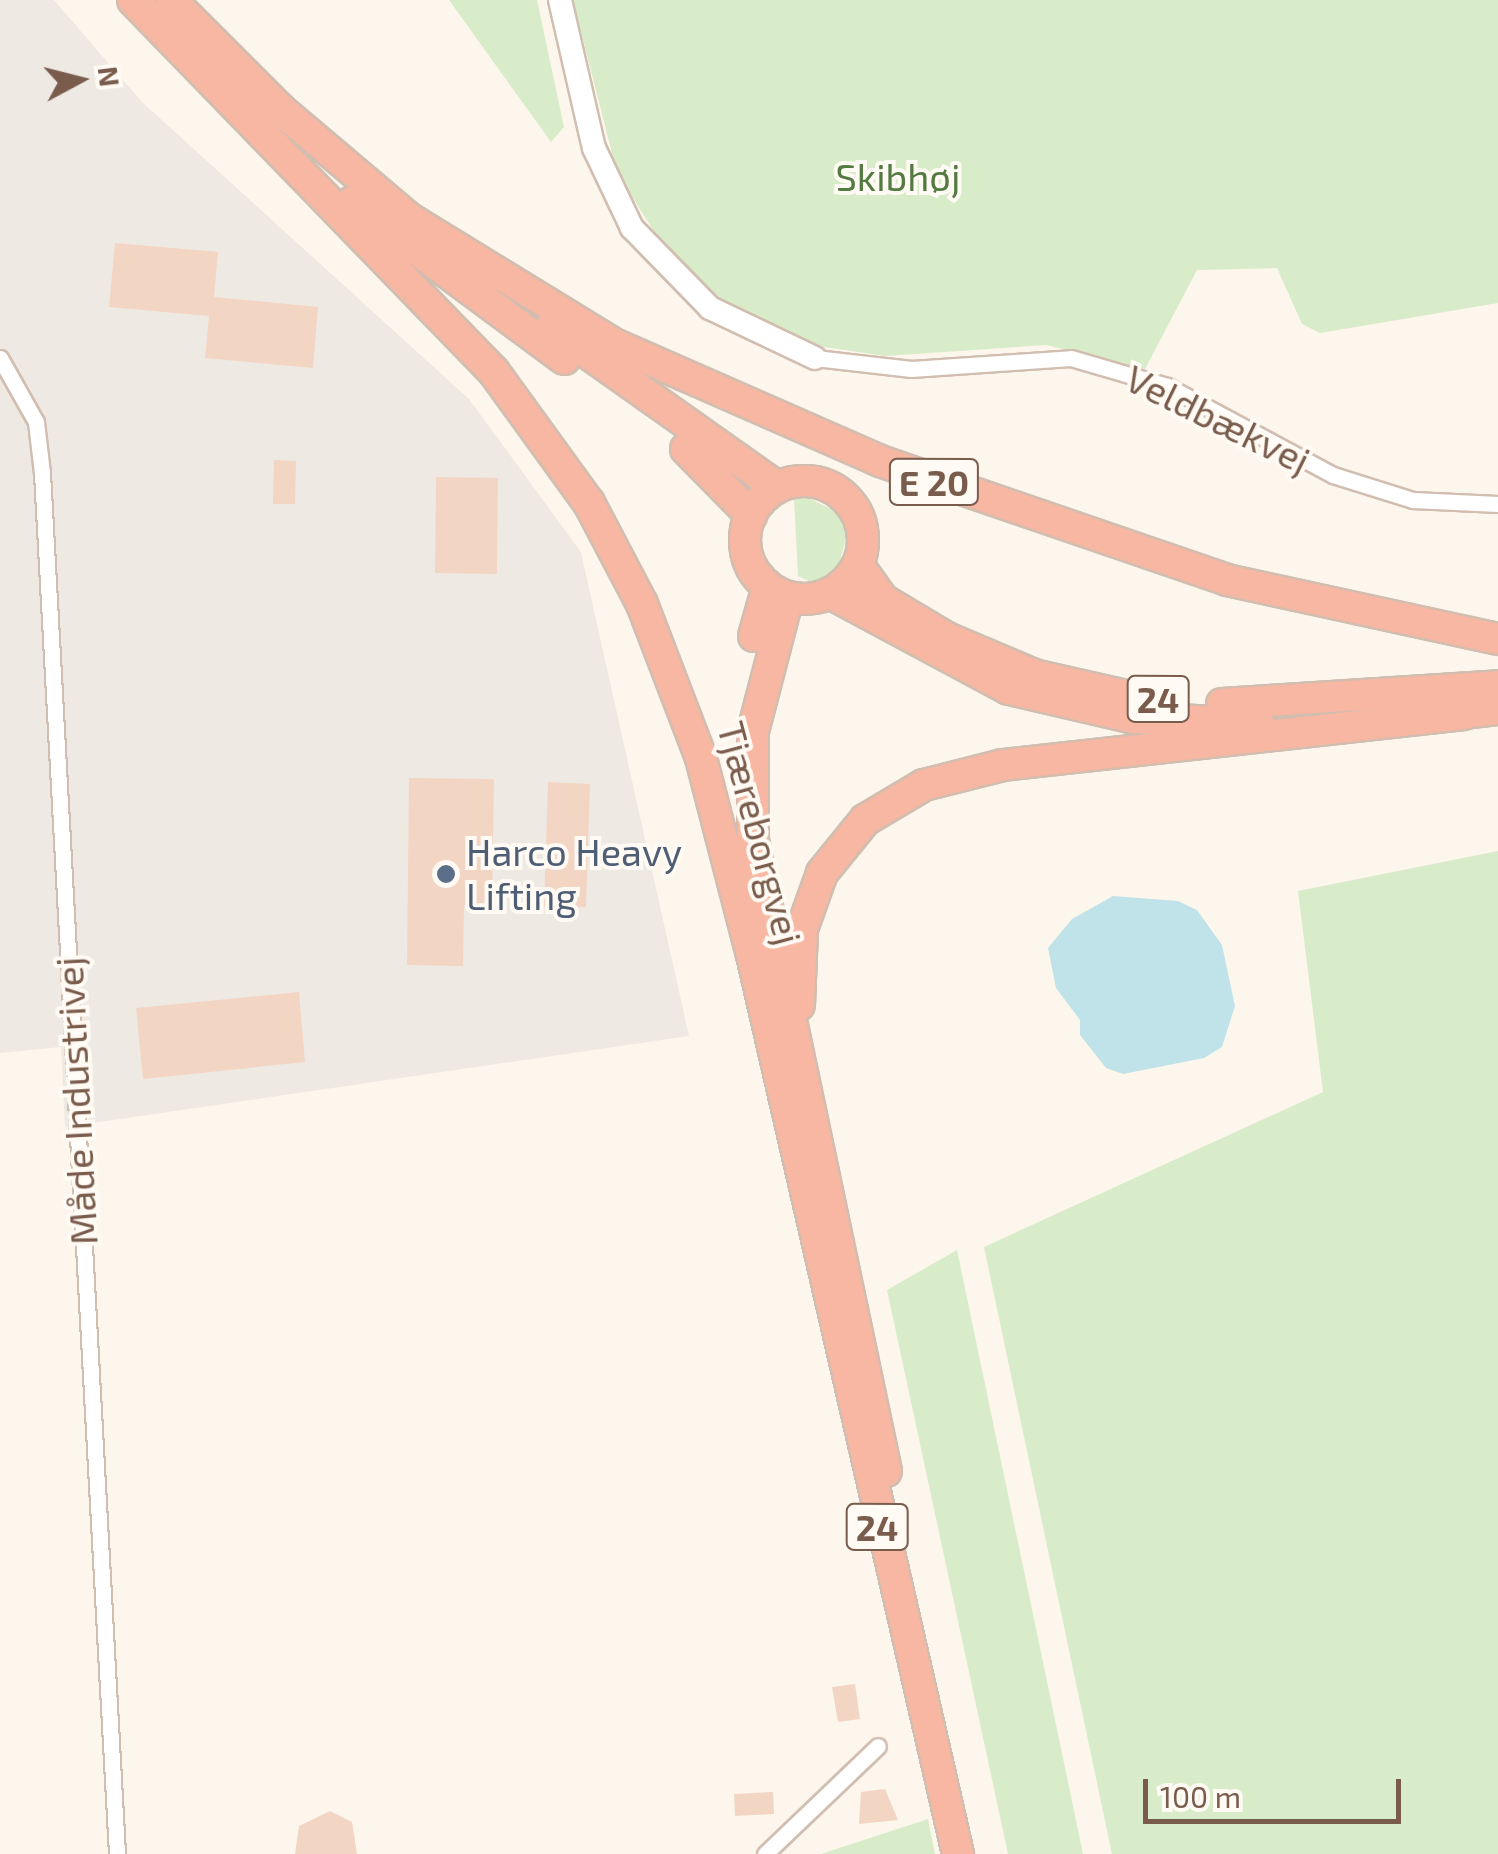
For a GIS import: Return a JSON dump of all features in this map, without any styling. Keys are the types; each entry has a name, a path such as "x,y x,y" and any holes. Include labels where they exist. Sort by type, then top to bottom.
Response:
{"highway":[{"name":"Tjæreborgvej","path":"132,0 232,107 469,344 589,503 642,604 684,707 752,956 894,1602 928,1720 958,1854"},
{"name":"E 20","path":"171,0 282,110 453,258 777,487 808,481 850,503 862,533 858,565"},
{"name":"Tjæreborgvej","path":"232,107 441,273 698,458 751,515"},
{"name":"E 20","path":"410,218 616,345 880,461 1227,580 1498,639"},
{"path":"777,487 751,515 747,556 778,592 830,593 1010,689 1116,714 1259,724 1463,714"},
{"path":"830,593 858,565"},
{"name":"24","path":"858,565 883,600 947,638 1034,675 1134,697 1334,702 1498,686"},
{"name":"24","path":"752,956 733,770 747,659 778,592"},
{"name":"24","path":"778,592 753,731 753,840 820,1172"},
{"path":"820,1172 797,994 800,944 822,873 865,820 924,785 1003,765 1498,709"},
{"name":"Tjæreborgvej","path":"820,1172 917,1616 928,1720"}],"street":[{"path":"560,0 594,148 632,228 710,308 815,358"},
{"name":"Veldbækvej","path":"815,358 912,369 1028,357 1086,362 1167,386 1333,475 1413,500 1498,504"},
{"name":"Måde Industrivej","path":"0,358 36,422 42,473 117,1854"},
{"path":"765,1854 878,1746"}],"shaded area":[{"path":"0,0 54,0 142,102 469,399 581,552 689,1036 65,1127 61,1047 0,1053"}],"green space":[{"path":"449,0 537,0 564,127 551,142"},
{"name":"Skibhøj","path":"573,0 1498,0 1498,303 1320,333 1302,324 1277,268 1197,270 1145,369 1046,345 886,356 824,347 737,312 669,255 617,173"},
{"path":"807,497 838,513 847,535 838,567 813,583 798,576 794,498"},
{"path":"1498,851 1498,1854 1112,1854 984,1247 1323,1092 1298,891"},
{"path":"957,1250 1083,1854 1008,1854 887,1290"},
{"path":"928,1819 935,1854 821,1854"}],"water":[{"path":"1113,896 1178,901 1197,910 1222,945 1235,1006 1222,1047 1204,1058 1123,1074 1106,1068 1080,1035 1080,1020 1056,988 1048,948 1072,919"}],"building":[{"path":"115,243 218,252 214,297 318,307 313,368 205,358 209,316 109,307"},
{"path":"274,460 296,461 295,504 273,504"},
{"path":"436,477 498,478 497,574 435,573"},
{"path":"409,778 494,779 492,905 464,905 463,966 407,965"},
{"path":"548,782 590,784 586,907 544,906"},
{"path":"299,992 305,1062 143,1079 136,1008"},
{"path":"855,1684 860,1719 838,1722 832,1687"},
{"path":"885,1789 898,1820 859,1824 861,1792"},
{"path":"773,1792 774,1814 735,1816 734,1794"},
{"path":"330,1811 352,1822 357,1854 295,1854 299,1826"}],"place":[{"name":"Harco Heavy Lifting","path":"446,874"}]}
